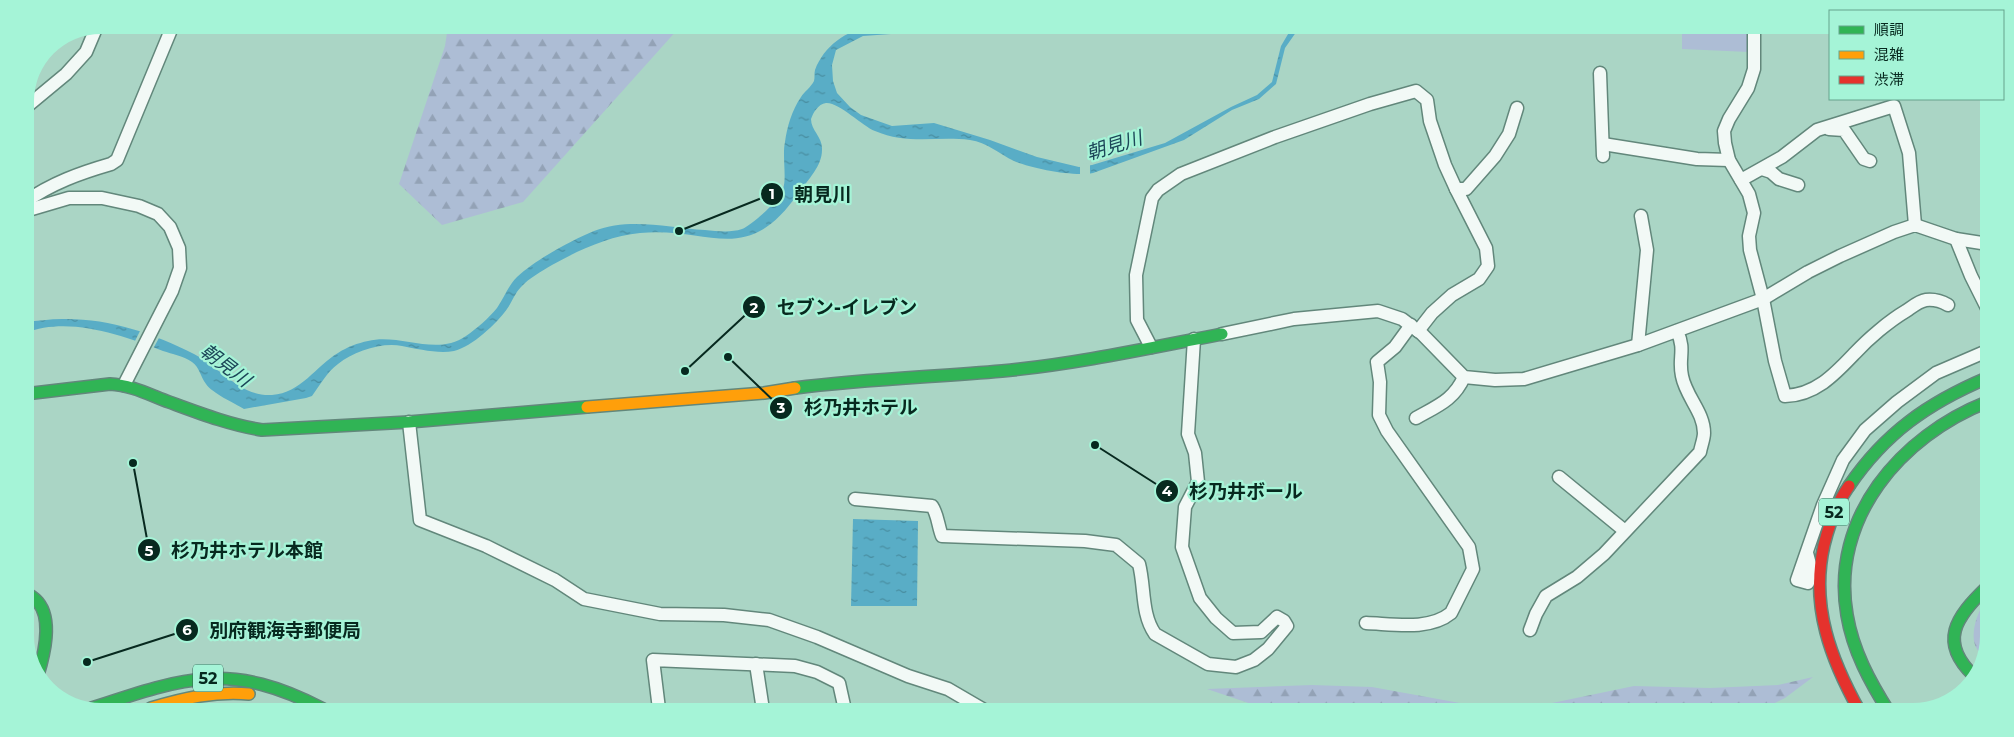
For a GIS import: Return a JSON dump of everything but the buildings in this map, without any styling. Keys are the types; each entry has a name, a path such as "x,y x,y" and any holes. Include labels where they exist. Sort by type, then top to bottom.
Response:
{"street":[{"path":"34,196 67,178 111,164 117,160 169,34"},
{"path":"1754,34 1754,69 1748,88 1724,131 1729,160 1749,194 1754,213 1749,236 1750,250 1763,299 1768,333 1785,396 1797,396 1822,384 1899,315 1924,300 1937,300 1948,304"},
{"path":"34,101 66,74 86,52 93,35"},
{"path":"1600,73 1603,150 1696,159 1729,160"},
{"path":"1151,347 1137,320 1136,275 1152,198 1158,190 1181,174 1275,137 1370,104 1416,91 1427,100 1430,121 1445,166 1486,248 1488,266 1479,279 1452,295 1377,362 1380,382 1379,415 1387,431 1469,547 1473,569 1451,613 1445,619 1436,623 1423,624 1366,623"},
{"path":"1741,180 1782,157 1817,130 1894,106 1909,153 1915,225"},
{"path":"1456,189 1466,189 1495,156 1508,134 1517,108"},
{"path":"1817,130 1844,130 1864,159 1870,161"},
{"path":"1762,169 1771,172 1785,182 1798,185"},
{"path":"34,208 69,198 88,197 122,201 158,214 170,227 179,248 180,268 172,291 126,381"},
{"path":"1638,345 1647,250 1641,216"},
{"path":"34,393 126,381 198,413 262,430 409,422 764,393 807,385 1008,370 1057,364 1294,319 1378,310 1402,319 1414,328 1464,377 1495,380 1524,379 1638,345 1763,299 1808,272 1840,256 1894,232 1915,225 1956,239 1980,243"},
{"path":"1956,239 1980,294"},
{"path":"1530,630 1546,596 1577,577 1604,554 1700,452 1704,435 1702,418 1684,385 1680,368 1682,343 1677,331"},
{"path":"855,499 932,506 936,513 938,528 942,536 1116,545 1139,564 1146,615 1155,634 1208,664 1236,667 1254,660 1281,636 1287,626 1284,621 1277,617 1261,632 1233,633 1216,618 1200,598 1182,547 1185,506 1198,482 1195,454 1188,434 1194,339"},
{"path":"1807,553 1823,505 1843,460 1865,430 1897,402 1936,373 1980,354"},
{"path":"1416,418 1445,402 1458,390 1464,377"},
{"name":"52","path":"1855,703 1830,651 1819,602 1818,573 1822,548 1830,522 1842,495 1857,471 1895,430 1918,412 1945,396 1980,381"},
{"name":"52","path":"1882,703 1862,665 1847,619 1844,572 1847,550 1853,529 1862,508 1875,487 1909,448 1955,417 1980,405"},
{"path":"409,422 420,520 486,546 555,580 584,599 660,614 724,615 769,620 817,637 908,676 948,689 972,703"},
{"path":"1559,477 1626,531"},
{"path":"1970,671 1959,659 1952,638 1962,612 1980,594"},
{"path":"34,599 39,603 44,621 45,640 40,664"},
{"path":"658,703 653,660 795,666 839,683 843,703"},
{"path":"756,664 762,703"},
{"name":"52","path":"108,703 173,683 219,678 242,680 275,687 311,703"},
{"name":"52","path":"167,703 206,693 225,692 265,697 282,703"}],"green space":[{"path":"447,34 674,34 523,202 442,225 399,184 445,46"},
{"path":"1682,34 1749,34 1749,52 1682,49"},
{"path":"1980,610 1979,651 1975,644 1974,631"},
{"path":"1813,677 1785,698 1775,703 1552,703 1634,686 1710,688 1778,685"},
{"path":"1312,685 1372,687 1460,703 1248,703 1207,689"}],"water":[{"path":"849,34 891,34 863,36 836,50 832,65 833,81 837,93 850,107 861,115 892,126 934,123 1037,157 1079,167 1092,165 1165,143 1257,95 1272,82 1281,46 1288,34 1295,34 1285,48 1276,84 1259,99 1232,110 1184,140 1093,173 1054,172 1031,167 1014,161 976,141 910,139 887,135 875,131 837,106 823,104 816,109 811,119 822,145 820,162 780,216 762,230 744,237 726,239 665,232 640,233 617,237 594,245 562,259 528,281 519,289 497,321 484,334 461,349 441,352 386,345 368,349 352,355 334,367 312,396 306,398 244,409 209,387 195,364 182,357 130,339 95,330 59,326 34,330 34,321 57,319 96,321 130,328 194,354 250,391 272,395 282,393 300,384 330,358 360,343 380,339 430,345 443,345 454,342 466,336 490,316 517,277 554,251 594,231 621,225 650,224 728,231 742,229 752,223 781,194 785,179 784,148 793,113 802,95 814,81 815,70 819,61 830,47"},
{"path":"853,519 918,521 917,606 851,606"}],"pier":[{"path":"1090,163 1090,176 1080,178 1080,164"},
{"path":"141,329 160,336 153,349 134,343"}],"traffic: fast":[{"path":"795,388 847,382 1030,368 1222,334"},
{"path":"1849,486 1877,450 1909,422 1946,398 1980,381"},
{"path":"34,393 110,384 125,386 215,418 262,430 409,422 587,407"},
{"path":"1884,703 1858,654 1847,615 1845,579 1850,546 1861,514 1878,485 1900,459 1926,436 1956,417 1980,405"},
{"path":"1970,672 1956,652 1955,630 1966,609 1980,594"},
{"path":"34,598 43,609 45,618 46,638 41,666"},
{"path":"107,703 154,688 208,679 234,679 261,684 310,703"}],"traffic: slow":[{"path":"587,407 764,393 795,388"},
{"path":"168,703 200,696 236,693 249,694"}],"traffic: jam":[{"path":"1849,486 1837,507 1826,537 1820,568 1820,590 1826,632 1832,652 1840,673 1856,703"}],"place":[{"name":"朝見川","path":"679,231"},
{"name":"杉乃井ホテル","path":"728,357"},
{"name":"セブン-イレブン","path":"685,371"},
{"name":"杉乃井ボール","path":"1095,445"},
{"name":"杉乃井ホテル本館","path":"133,463"},
{"name":"別府観海寺郵便局","path":"87,662"}]}
